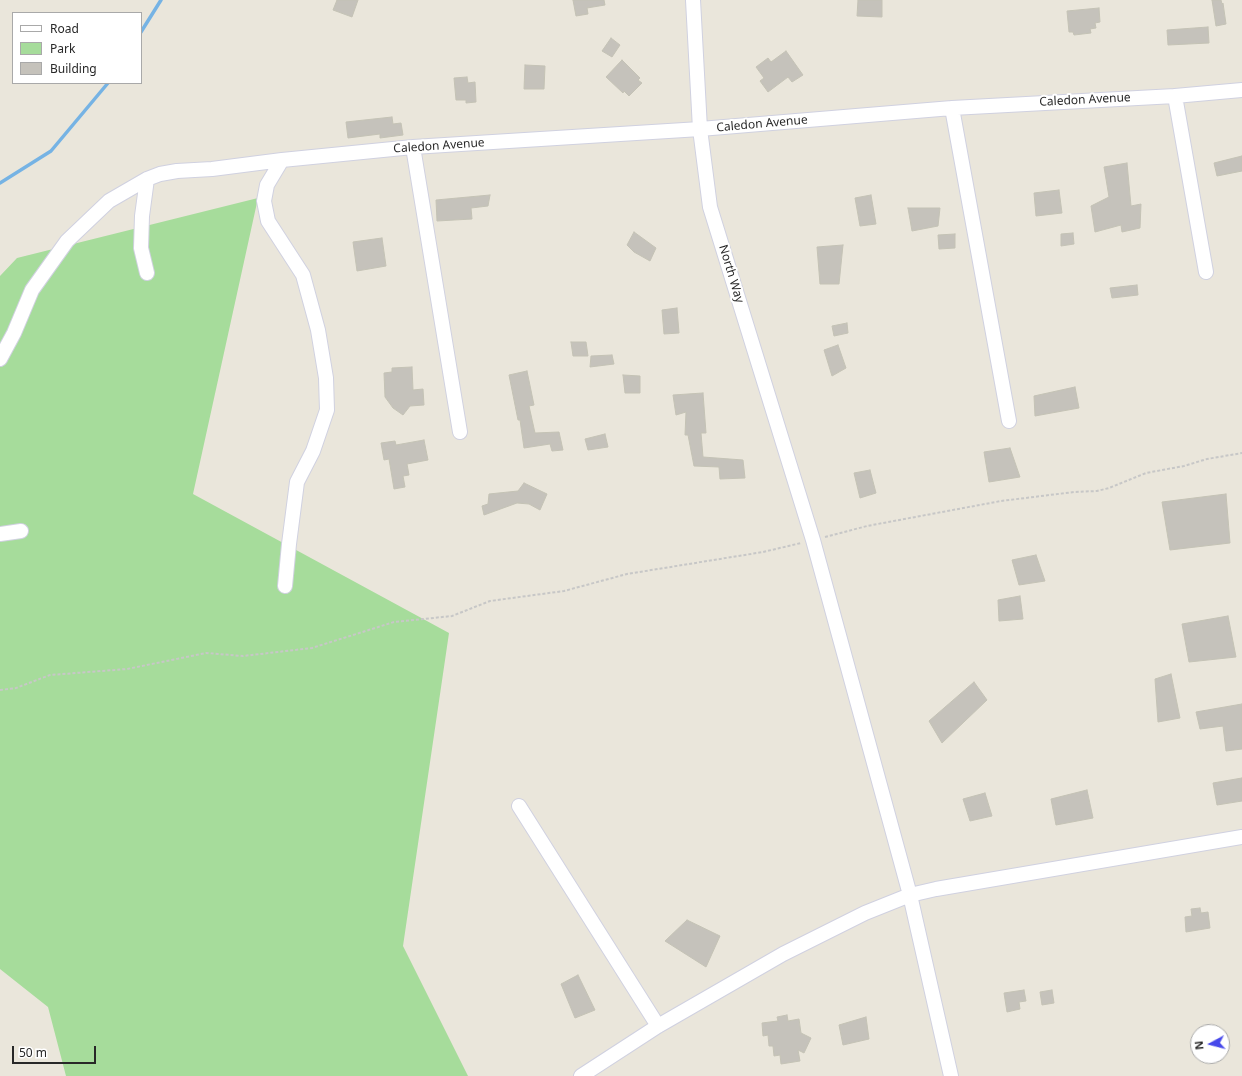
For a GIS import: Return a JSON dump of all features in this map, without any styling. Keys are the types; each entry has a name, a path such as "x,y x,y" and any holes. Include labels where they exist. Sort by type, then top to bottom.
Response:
{"street":[{"name":"North Way","path":"693,0 700,129 710,207 813,540 910,895 951,1076"},
{"name":"Caledon Avenue","path":"0,358 14,333 32,290 67,240 109,201 147,179 160,174 413,147 700,129 952,108 1175,96 1242,90"},
{"path":"1175,96 1206,272"},
{"path":"952,108 1010,421"},
{"path":"413,147 460,432"},
{"path":"282,160 267,185 264,201 268,221 303,275 318,330 326,378 327,410 313,451 297,482 285,586"},
{"path":"147,179 142,216 140,248 147,272"},
{"path":"0,534 21,531"},
{"path":"519,806 658,1026"},
{"path":"581,1076 658,1026 783,954 865,913 910,895 936,889 1242,837"}],"path":[{"path":"0,690 16,688 50,675 126,670 206,653 243,656 312,648 394,622 452,616 490,601 564,592 627,574 764,552 867,526 1001,501 1074,492 1097,491 1109,488 1146,473 1184,466 1207,459 1242,453"}],"green space":[{"path":"258,198 193,494 449,633 403,946 468,1076 66,1076 48,1007 0,969 0,276 17,258"}],"building":[{"path":"337,0 358,0 352,17 333,10"},
{"path":"573,0 604,0 605,5 587,8 588,14 576,16"},
{"path":"858,0 882,0 882,17 857,16"},
{"path":"1212,0 1221,0 1222,4 1223,3 1226,24 1216,26"},
{"path":"1099,8 1100,22 1095,23 1096,28 1090,29 1091,33 1074,35 1073,32 1069,32 1067,11"},
{"path":"1208,27 1209,43 1168,45 1167,30"},
{"path":"611,38 620,45 612,57 602,51"},
{"path":"786,51 803,75 792,82 788,77 768,92 760,81 764,78 756,67 768,58 771,62"},
{"path":"622,60 640,78 638,80 642,83 629,96 624,91 623,93 606,77"},
{"path":"525,65 545,66 544,89 524,89"},
{"path":"467,77 468,83 475,82 476,102 466,103 466,100 456,100 454,78"},
{"path":"392,117 393,124 401,123 403,135 380,138 380,134 348,138 346,122"},
{"path":"1242,156 1242,171 1217,176 1214,163"},
{"path":"1127,163 1131,206 1141,204 1140,228 1122,232 1121,225 1095,232 1091,206 1109,197 1104,167"},
{"path":"1059,190 1062,213 1036,216 1034,193"},
{"path":"490,195 488,206 471,208 472,219 437,221 436,200"},
{"path":"871,195 876,224 860,226 855,198"},
{"path":"908,208 940,208 938,226 912,231"},
{"path":"634,232 656,248 650,261 634,252 627,245"},
{"path":"1073,233 1074,244 1061,246 1061,234"},
{"path":"955,234 955,248 939,249 938,235"},
{"path":"382,238 386,266 357,271 353,242"},
{"path":"843,245 839,284 820,284 817,247"},
{"path":"1137,285 1138,295 1112,298 1110,288"},
{"path":"677,308 679,333 664,334 662,310"},
{"path":"847,323 848,333 834,336 832,326"},
{"path":"571,342 586,342 588,356 573,356"},
{"path":"838,345 846,368 832,376 824,350"},
{"path":"612,355 614,364 590,367 591,356"},
{"path":"412,367 413,390 423,389 424,405 410,406 403,415 393,408 385,397 384,373 392,372 392,368"},
{"path":"527,371 534,405 529,406 535,433 559,432 563,450 552,451 550,444 524,448 520,420 518,420 509,375"},
{"path":"623,375 640,376 640,393 625,393"},
{"path":"1075,387 1079,408 1035,416 1034,396"},
{"path":"703,393 706,433 701,433 703,457 743,460 745,478 720,479 719,467 694,466 688,435 685,435 686,412 676,415 673,395"},
{"path":"605,434 608,447 588,450 585,439"},
{"path":"424,440 428,460 407,464 409,475 403,476 405,487 394,489 389,459 384,460 381,443 395,441 396,445"},
{"path":"1010,448 1020,477 989,482 984,452"},
{"path":"870,470 876,493 860,498 854,473"},
{"path":"524,483 547,494 540,510 529,504 517,503 484,515 482,506 488,504 489,494 518,491"},
{"path":"1226,494 1230,543 1170,550 1162,502"},
{"path":"1036,555 1045,581 1019,585 1012,560"},
{"path":"1020,596 1023,619 999,621 998,600"},
{"path":"1228,616 1236,657 1189,662 1182,624"},
{"path":"1171,674 1180,718 1158,722 1155,679"},
{"path":"974,682 987,700 942,743 929,721"},
{"path":"1242,704 1242,749 1226,751 1223,726 1200,729 1196,712"},
{"path":"1242,778 1242,801 1217,805 1213,783"},
{"path":"1087,790 1093,818 1056,825 1051,799"},
{"path":"985,793 992,816 970,821 963,799"},
{"path":"1200,908 1201,913 1208,912 1210,928 1186,932 1185,917 1192,916 1191,909"},
{"path":"687,920 720,936 706,967 665,941"},
{"path":"578,975 595,1010 575,1018 561,984"},
{"path":"1024,990 1026,1001 1019,1002 1020,1009 1007,1012 1004,993"},
{"path":"1052,990 1054,1003 1042,1005 1040,992"},
{"path":"787,1015 788,1021 799,1019 801,1033 811,1038 804,1053 798,1050 800,1061 781,1064 780,1055 774,1056 773,1046 769,1046 768,1035 763,1036 762,1023 778,1021 777,1017"},
{"path":"866,1017 869,1039 843,1045 839,1025"}],"waterway":[{"path":"142,30 161,0"},
{"path":"0,183 51,151 107,84"}]}
